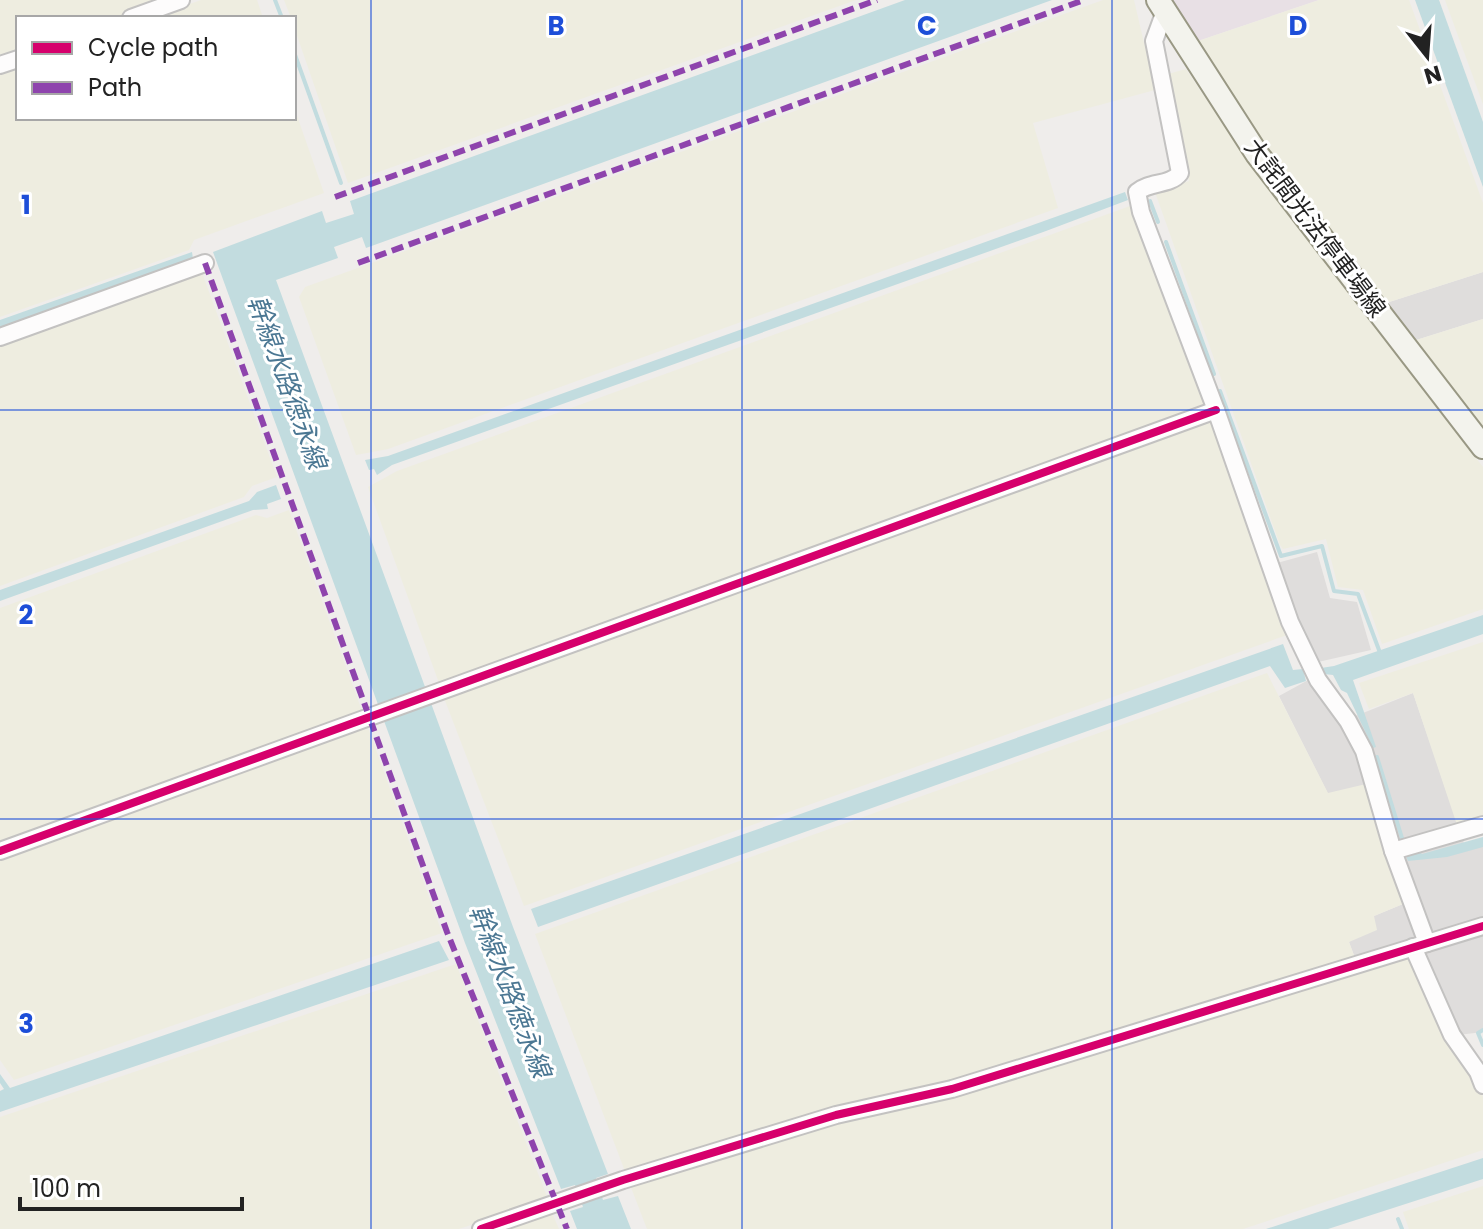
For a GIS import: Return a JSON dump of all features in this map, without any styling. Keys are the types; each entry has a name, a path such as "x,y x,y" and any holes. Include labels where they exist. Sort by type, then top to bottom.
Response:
{"main road":[{"name":"大詫間光法停車場線","path":"1162,6 1257,154 1483,447"}],"street":[{"path":"137,16 181,0"},
{"path":"1162,6 1154,41 1180,173 1175,179 1144,186 1137,192 1141,212 1216,410 1290,622 1314,673 1348,721 1364,751 1420,945 1452,1035 1478,1072 1483,1085"},
{"path":"0,337 205,263"},
{"path":"0,851 1216,410"},
{"path":"1393,851 1483,825"},
{"path":"481,1229 836,1115 952,1089 1483,926"}],"shaded area":[{"path":"0,0 168,0 124,16 16,16 16,55 0,60"},
{"path":"201,0 257,0 262,16 157,16"},
{"path":"284,0 856,0 348,183 296,33 296,16 290,16"},
{"path":"1103,0 1134,0 1155,90 1033,123 1058,208 388,449 356,455 299,297 305,287"},
{"path":"1171,0 1319,0 1195,42"},
{"path":"1319,0 1409,0 1483,203 1483,272 1383,304 1281,167 1195,42"},
{"path":"1445,0 1483,0 1483,104"},
{"path":"16,67 16,120 296,120 296,113 324,193 194,240 189,250 0,317 0,72"},
{"path":"1186,69 1246,159 1483,467 1483,609 1382,644 1363,590 1338,587 1326,539 1283,549 1280,545 1155,192 1189,181 1168,74"},
{"path":"1130,206 1205,405 439,683 368,487 397,471"},
{"path":"201,270 277,477 252,486 244,497 0,586 0,343"},
{"path":"1483,272 1483,319 1413,341 1383,304"},
{"path":"1483,319 1483,430 1413,341"},
{"path":"1211,421 1290,634 524,906 444,698"},
{"path":"289,510 362,711 0,843 0,608 256,515 267,518"},
{"path":"1317,552 1330,598 1357,602 1371,650 1318,662 1353,717 1413,693 1465,846 1483,841 1483,1032 1458,1035 1416,942 1355,958 1349,942 1374,916 1403,904 1328,794 1279,696 1312,678 1277,563"},
{"path":"1483,642 1483,820 1458,828 1413,693 1369,709 1359,683"},
{"path":"1267,673 1328,793 1366,784 1403,904 1374,916 1377,930 1349,942 1355,958 950,1084 626,1174 535,934"},
{"path":"367,725 442,933 14,1080 0,1060 0,856"},
{"path":"1410,957 1483,1097 1483,1150 1243,1229 647,1229 630,1185 836,1120 964,1093"},
{"path":"456,964 548,1199 459,1229 0,1229 0,1117"},
{"path":"1483,1186 1483,1229 1409,1229 1403,1212"},
{"path":"552,1213 559,1229 505,1229"}],"water":[{"name":"幹線水路徳永線","path":"905,0 1052,0 366,248 362,237 334,247 338,258 276,280 513,927 608,1174 596,1178 603,1200 618,1196 631,1229 577,1229 570,1211 583,1207 575,1185 561,1189 465,943 213,252 322,211 326,223 354,214 350,201"},
{"path":"1415,0 1439,0 1483,122 1483,187"},
{"path":"1125,192 1128,200 392,465 377,475 374,469 369,470 365,460 388,456"},
{"path":"192,252 193,259 0,329 0,320"},
{"path":"276,485 281,499 267,504 268,509 253,510 0,601 0,590 249,501 257,492"},
{"path":"1483,615 1483,634 1353,680 1376,747 1373,748 1347,693 1341,690 1333,675 1324,674 1321,668"},
{"path":"1283,644 1293,670 1303,669 1306,681 1285,688 1270,666 538,927 531,909"},
{"path":"1483,837 1483,847 1447,857 1408,861 1406,856 1422,854"},
{"path":"439,941 449,960 0,1112 0,1091 4,1089 0,1074 10,1088"},
{"path":"1483,1158 1483,1179 1328,1229 1266,1229"}],"waterway":[{"path":"275,0 281,16"},
{"path":"296,58 341,183"},
{"path":"1150,201 1158,222"},
{"path":"1166,242 1214,374"},
{"path":"1220,391 1281,556 1322,546 1334,591 1358,594 1379,650"},
{"path":"1377,757 1402,838"},
{"path":"1483,1030 1478,1033 1483,1045"},
{"path":"1398,1219 1402,1229"}],"marked path":[{"path":"335,197 877,0"},
{"path":"358,263 1084,0"},
{"path":"205,263 447,932 567,1229"}],"cycle path":[{"path":"0,851 1216,410"},
{"path":"481,1229 623,1180 836,1115 952,1089 1483,926"}]}
